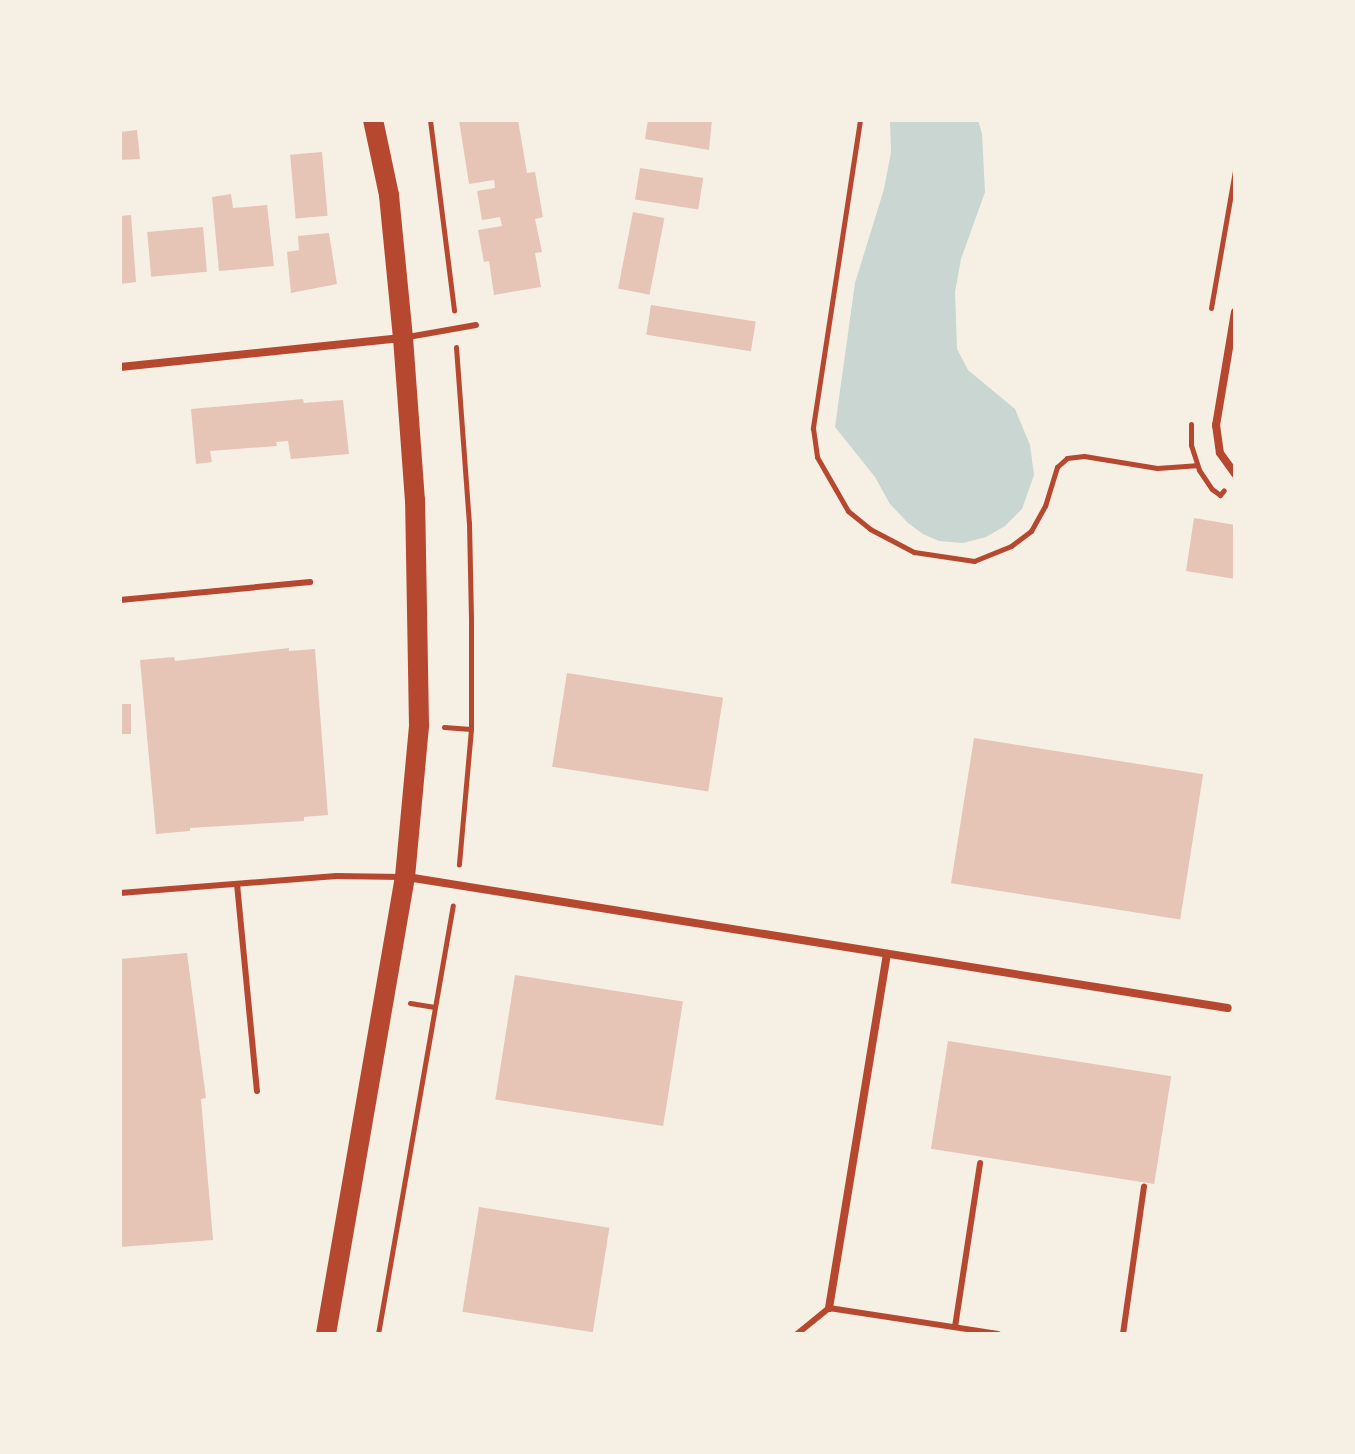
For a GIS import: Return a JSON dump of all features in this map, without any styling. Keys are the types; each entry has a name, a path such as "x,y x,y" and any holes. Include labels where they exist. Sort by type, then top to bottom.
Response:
{"main road":[{"path":"326,1334 405,877 419,738 420,620 403,338 389,195 373,120"}],"street":[{"path":"1235,312 1216,425 1220,453 1235,474"},
{"path":"120,367 403,338"},
{"path":"405,877 1228,1008"},
{"path":"829,1308 887,954"}],"lane":[{"path":"403,338 476,325"},
{"path":"120,600 310,582"},
{"path":"120,893 336,876 405,877"},
{"path":"237,884 257,1091"},
{"path":"955,1327 980,1163"},
{"path":"1123,1334 1144,1186"},
{"path":"797,1334 829,1308 998,1334"}],"path":[{"path":"860,120 813,428 814,447 821,468 848,511 870,529 914,552 974,561 1011,546 1031,531 1045,506 1057,467 1067,458 1084,456 1157,468 1196,465"}],"shaded area":[{"path":"890,120 978,120 982,134 985,192 961,259 955,292 957,349 968,370 1015,409 1030,445 1034,475 1022,509 1005,526 986,537 963,543 939,541 908,523 890,504 875,477 835,427 855,283 884,189 891,152"}],"building":[{"path":"459,120 518,120 527,173 535,172 543,217 535,219 542,252 535,253 541,287 494,295 489,261 484,262 478,230 502,226 500,217 482,220 477,191 495,188 494,180 469,184"},
{"path":"648,120 712,120 709,150 645,139"},
{"path":"137,130 140,159 120,160 120,132"},
{"path":"322,152 328,216 296,219 290,155"},
{"path":"640,168 703,178 698,210 635,200"},
{"path":"231,194 233,208 267,205 274,266 219,271 212,197"},
{"path":"633,212 664,218 650,295 618,289"},
{"path":"131,215 136,282 120,284 120,216"},
{"path":"203,227 207,272 151,277 147,232"},
{"path":"329,233 337,284 291,293 287,252 299,250 298,236"},
{"path":"651,305 756,322 751,351 646,335"},
{"path":"303,399 304,403 343,400 349,454 291,459 288,441 276,442 277,446 210,451 212,462 196,464 191,409"},
{"path":"1194,518 1235,525 1235,579 1186,571"},
{"path":"289,648 289,651 315,649 328,815 304,817 304,821 190,828 190,831 156,834 140,660 174,657 175,661"},
{"path":"567,673 723,698 708,792 552,767"},
{"path":"120,704 131,704 131,734 120,734"},
{"path":"974,738 1203,774 1180,919 951,883"},
{"path":"187,953 206,1098 201,1099 213,1240 120,1247 120,959"},
{"path":"515,975 683,1002 663,1126 495,1099"},
{"path":"948,1041 1171,1076 1154,1184 931,1149"},
{"path":"479,1207 609,1228 593,1332 462,1312"}]}
